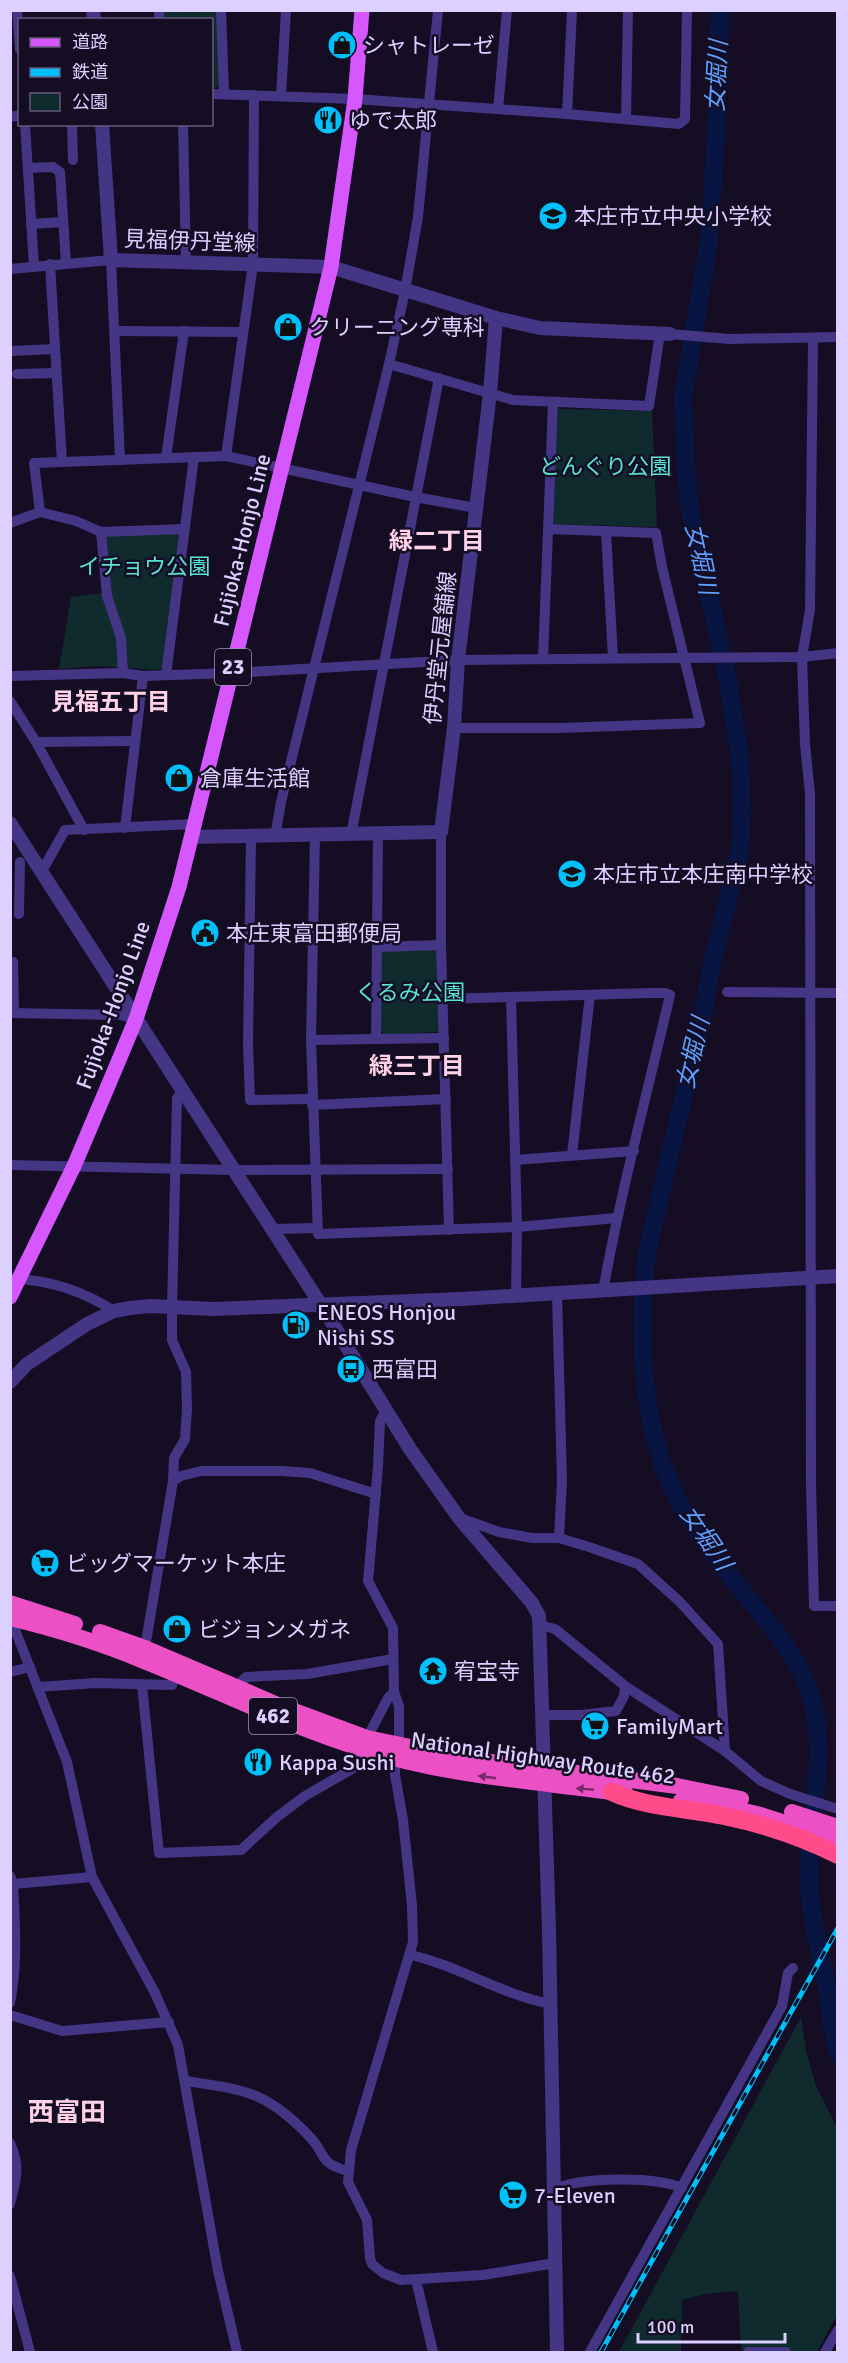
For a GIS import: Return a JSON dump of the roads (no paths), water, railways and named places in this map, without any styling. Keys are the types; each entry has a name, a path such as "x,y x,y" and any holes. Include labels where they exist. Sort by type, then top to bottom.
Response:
{"highway":[{"name":"National Highway Route 462","path":"10,1603 145,1648 314,1719 365,1744"},
{"name":"National Highway Route 462","path":"11,1618 96,1642 274,1717 365,1744 397,1752 468,1759 612,1792"},
{"name":"National Highway Route 462","path":"545,1778 676,1786 732,1797 834,1832"},
{"path":"612,1792 632,1801 724,1816 788,1815 834,1832"}],"main road":[{"name":"Fujioka-Honjo Line","path":"10,1297 15,1279 74,1166 136,1019 179,886 331,267 355,99 362,10"}],"street":[{"path":"221,10 224,93"},
{"path":"281,96 286,10"},
{"path":"275,837 281,802 405,291 418,217 438,10"},
{"path":"498,109 507,10"},
{"path":"567,114 572,10"},
{"path":"626,119 628,10"},
{"path":"213,94 355,99 679,124 685,118 687,10"},
{"path":"225,456 253,264 254,95"},
{"path":"25,126 34,266"},
{"path":"72,126 73,160"},
{"name":"見福伊丹堂線","path":"102,126 111,260 331,267"},
{"path":"183,126 186,262"},
{"path":"28,168 53,167 60,172 66,263"},
{"path":"31,224 63,222"},
{"path":"10,269 111,260 120,460"},
{"path":"50,264 62,462"},
{"path":"331,267 496,318 540,328 665,333 729,339 837,337"},
{"name":"伊丹堂元屋舗線","path":"441,832 454,728 458,660 490,393 496,318"},
{"path":"115,331 243,332"},
{"path":"166,458 184,331"},
{"path":"389,364 513,399 553,403 649,406 665,333"},
{"path":"813,338 810,610 802,657 805,745 810,793 811,1482 814,1606 837,1606"},
{"path":"10,351 55,349"},
{"path":"17,374 56,373"},
{"path":"351,834 439,378"},
{"path":"543,659 553,403"},
{"path":"39,512 34,463 225,456 476,508"},
{"path":"166,675 194,458"},
{"path":"10,523 39,512 76,520 101,532 184,529"},
{"path":"454,728 560,728 700,723 690,657 662,567 656,533 549,529"},
{"path":"101,532 107,596 121,638 123,673"},
{"path":"606,532 613,658"},
{"path":"10,676 232,673 458,660 802,657 837,653"},
{"path":"125,828 143,675"},
{"path":"10,701 36,742 84,830"},
{"path":"36,742 134,741"},
{"path":"10,823 21,860 19,914"},
{"path":"42,871 65,830 125,828 193,831 251,838 441,832 442,999 449,1230"},
{"path":"376,1039 378,834"},
{"path":"315,836 311,1040 318,1234 517,1227 616,1218"},
{"path":"251,838 250,1100 312,1102 446,1099"},
{"path":"21,860 42,871 321,1305 410,1449 459,1518 537,1610 540,1625 545,1778 558,2352"},
{"path":"377,947 441,945"},
{"path":"13,962 12,1013 120,1015 136,1019"},
{"path":"727,992 837,993"},
{"path":"442,999 665,993 670,995 616,1218 603,1291"},
{"path":"572,1155 590,995"},
{"path":"512,998 517,1227 516,1296"},
{"path":"311,1040 444,1038"},
{"path":"145,1648 173,1482 174,1458 185,1439 186,1372 172,1340 177,1098 183,1092"},
{"path":"515,1160 634,1151"},
{"path":"10,1165 233,1170 448,1169"},
{"path":"271,1229 318,1227"},
{"path":"10,1382 27,1364 87,1324 114,1311 140,1307 214,1309 321,1305 557,1294 837,1276"},
{"path":"15,1279 44,1281 64,1287 89,1296 114,1311"},
{"path":"557,1294 562,1481 559,1538"},
{"path":"387,1410 380,1421 368,1581 393,1628 394,1692 399,1706 395,1775 403,1820 412,1905 413,1942 351,2150 348,2182 367,2220 372,2264 392,2278 416,2280 483,2274 555,2263"},
{"path":"173,1482 181,1476 201,1471 282,1471 310,1473 376,1494"},
{"path":"459,1518 499,1532 531,1538 559,1538 638,1564 680,1602 718,1644 725,1751"},
{"path":"11,1618 67,1762 92,1877 169,2022 178,2045 218,2271 237,2352"},
{"path":"540,1625 555,1629 625,1686 725,1751 788,1815"},
{"path":"236,1687 246,1677 307,1674 393,1659"},
{"path":"10,1672 30,1667"},
{"path":"38,1687 95,1683 172,1685 176,1674"},
{"path":"142,1685 159,1853 241,1850 277,1817 305,1796 357,1766 365,1744 388,1698 394,1692"},
{"path":"543,1715 581,1715 616,1711 622,1701 625,1686"},
{"path":"10,2003 15,1979 12,1880 92,1877"},
{"path":"411,1955 434,1960 513,1993 551,2004"},
{"path":"590,2352 782,2006 788,1973 793,1968"},
{"path":"10,2015 62,2031 169,2022"},
{"path":"186,2081 243,2090 259,2096 280,2109 311,2138 327,2163 348,2171"},
{"path":"10,2143 17,2159 18,2176 10,2204"},
{"path":"555,2189 568,2183 609,2180 672,2184 682,2188"},
{"path":"10,2276 30,2352"},
{"path":"416,2280 433,2352"},
{"path":"825,2352 837,2330"},
{"path":"748,2352 786,2352"}],"waterway":[{"name":"女堀川","path":"720,10 716,137 709,241 683,397 687,485 691,515 727,675 740,758 742,811 740,851 648,1247 642,1332 646,1393 651,1422 658,1450 673,1490 706,1544 793,1657 802,1673 814,1708 818,1768 810,1850 810,1899 838,2054"}],"railway":[{"path":"601,2352 838,1928"}],"place":[{"name":"シャトレーゼ","path":"342,45"},
{"name":"ゆで太郎","path":"328,120"},
{"name":"本庄市立中央小学校","path":"553,216"},
{"name":"クリーニング専科","path":"288,327"},
{"name":"倉庫生活館","path":"179,778"},
{"name":"本庄市立本庄南中学校","path":"572,874"},
{"name":"本庄東富田郵便局","path":"205,933"},
{"name":"ENEOS Honjou Nishi SS","path":"296,1325"},
{"name":"西富田","path":"351,1369"},
{"name":"ビッグマーケット本庄","path":"45,1563"},
{"name":"ビジョンメガネ","path":"177,1629"},
{"name":"宥宝寺","path":"433,1671"},
{"name":"FamilyMart","path":"595,1726"},
{"name":"Kappa Sushi","path":"258,1762"},
{"name":"7-Eleven","path":"513,2195"}],"district":[{"name":"緑二丁目","path":"437,541"},
{"name":"見福五丁目","path":"111,702"},
{"name":"緑三丁目","path":"417,1066"},
{"name":"西富田","path":"67,2113"}],"park label":[{"name":"どんぐり公園","path":"605,466"},
{"name":"イチョウ公園","path":"144,566"},
{"name":"くるみ公園","path":"410,992"}]}
